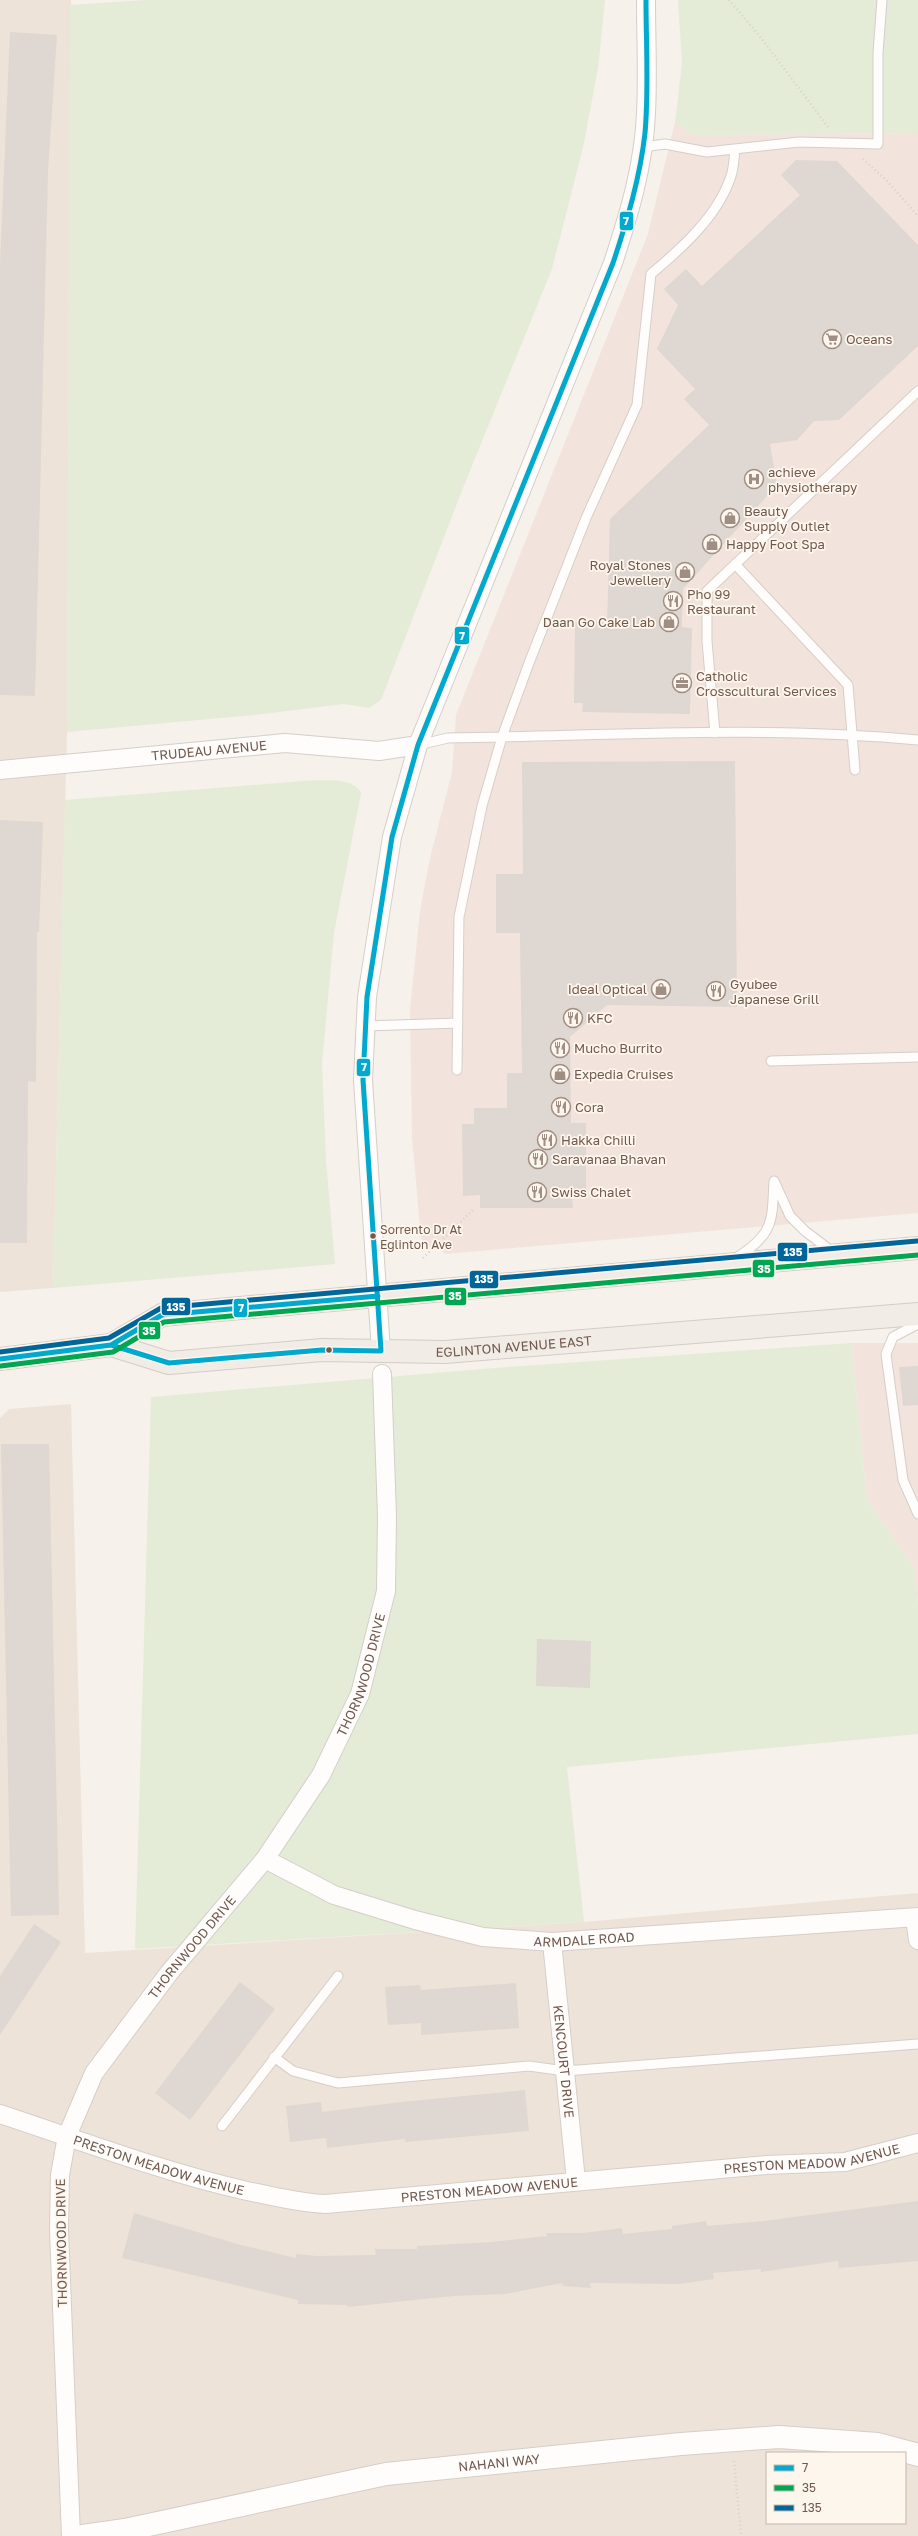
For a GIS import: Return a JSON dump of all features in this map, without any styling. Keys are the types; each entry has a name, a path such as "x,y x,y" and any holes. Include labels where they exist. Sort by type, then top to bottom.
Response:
{"main road":[{"name":"EGLINTON AVENUE EAST","path":"0,1359 111,1345 162,1315 918,1248"},
{"name":"EGLINTON AVENUE EAST","path":"111,1345 169,1364 322,1350 445,1352 918,1314"}],"street":[{"path":"381,1351 364,1115 365,1026 384,876 392,837 418,745 613,263 630,213 643,147 646,114 646,0"},
{"name":"TRUDEAU AVENUE","path":"0,770 285,743 379,751 418,745"},
{"name":"THORNWOOD DRIVE","path":"71,2536 59,2230 60,2174 67,2136 94,2073 169,1973 265,1859 321,1774 360,1694 386,1591 388,1516 382,1374"},
{"name":"ARMDALE ROAD","path":"265,1859 334,1895 415,1920 483,1937 552,1942 917,1917"},
{"path":"917,1917 918,1940"},
{"name":"KENCOURT DRIVE","path":"552,1942 576,2181"},
{"name":"PRESTON MEADOW AVENUE","path":"0,2114 67,2136 131,2160 198,2180 306,2204 325,2204 766,2165 845,2162 918,2143"},
{"name":"NAHANI WAY","path":"83,2536 126,2530 386,2474 673,2445 732,2442 779,2437 878,2444 918,2455"}],"lane":[{"path":"643,147 665,144 707,152 799,142 878,144 878,53 882,0"},
{"path":"457,1070 459,917 482,806 502,737 586,518 637,405 651,274 679,250 714,210 731,176 735,149"},
{"path":"715,733 707,641 707,591 918,391"},
{"path":"735,564 848,685 855,770"},
{"path":"418,745 448,738 715,733 851,734 918,740"},
{"path":"365,1026 458,1023"},
{"path":"771,1061 918,1057"},
{"path":"724,1266 761,1241 772,1221 774,1181 790,1216 804,1231 838,1256"},
{"path":"918,1324 893,1337 886,1354 902,1480 918,1514"},
{"path":"222,2126 338,1976"},
{"path":"274,2057 293,2070 338,2083 529,2066 565,2071 918,2044"}],"path":[{"path":"729,0 758,34 820,121 887,181 918,216"},
{"path":"423,1258 473,1210"},
{"path":"732,2442 741,2536"}],"shaded area":[{"path":"0,0 71,0 67,732 53,1288 0,1292"},
{"path":"675,122 693,135 918,133 918,1213 445,1254 439,1249 430,1248 421,1238 412,1137 410,1010 420,911 430,858 452,772 456,715 648,234"},
{"path":"851,1343 918,1343 918,1603 915,1570 867,1499"},
{"path":"71,1404 85,1953 584,1922 918,1893 918,2536 0,2536 0,1418 9,1409"}],"green space":[{"path":"146,0 605,0 598,68 584,143 552,269 463,488 381,700 369,708 344,704 263,714 67,732 70,5"},
{"path":"678,0 918,0 918,133 693,135 675,122 682,63"},
{"path":"326,780 343,782 351,784 361,793 334,933 322,1063 326,1161 335,1264 53,1288 65,800"},
{"path":"851,1343 867,1499 915,1570 918,1603 918,1734 567,1767 584,1922 135,1949 151,1397 494,1368"}],"building":[{"path":"10,32 57,35 48,171 35,696 0,695 0,264"},
{"path":"796,160 837,161 918,245 918,346 839,420 814,421 797,440 770,444 777,485 683,589 682,627 692,628 690,714 582,712 583,703 574,703 575,622 607,622 610,519 709,425 684,399 695,389 657,349 678,305 664,289 686,269 702,286 800,195 781,175"},
{"path":"735,761 737,1007 607,1005 570,1037 571,1123 586,1123 586,1198 572,1198 573,1208 480,1208 480,1195 463,1196 462,1124 474,1124 474,1108 507,1108 507,1073 522,1073 520,933 496,933 496,874 523,874 522,762"},
{"path":"0,820 43,822 39,932 37,932 36,1082 28,1081 27,1243 0,1243"},
{"path":"918,1366 918,1405 903,1406 899,1367"},
{"path":"1,1444 49,1444 59,1915 11,1916"},
{"path":"537,1639 591,1641 590,1688 536,1686"},
{"path":"34,1924 61,1942 0,2035 0,1976"},
{"path":"240,1982 275,2009 190,2120 155,2093"},
{"path":"516,1983 519,2028 421,2035 421,2023 388,2025 385,1987 420,1985 421,1990"},
{"path":"525,2090 529,2131 405,2142 405,2139 327,2148 326,2138 290,2142 286,2106 321,2102 322,2112 402,2102"},
{"path":"918,2201 918,2261 839,2268 838,2261 761,2272 761,2269 713,2273 714,2279 680,2284 590,2283 591,2288 563,2286 562,2283 505,2294 453,2296 348,2307 347,2305 298,2304 298,2300 122,2258 134,2213 237,2244 296,2258 296,2254 317,2256 376,2255 375,2249 417,2249 417,2246 492,2242 547,2236 546,2233 584,2233 622,2228 623,2234 672,2229 672,2226 706,2221 707,2226 764,2221"}],"transit line":[{"name":"7","path":"0,1359 111,1345 169,1363 322,1350 381,1351 363,1080 367,997 392,837 418,745 613,263 623,231 640,166 645,133 647,83 646,0"},
{"name":"135","path":"0,1352 109,1338 161,1308 917,1241"},
{"name":"35","path":"1,1366 113,1352 164,1322 918,1255"},
{"name":"7","path":"111,1345 162,1315 378,1296"}],"place":[{"name":"Oceans","path":"832,339"},
{"name":"achieve physiotherapy","path":"754,479"},
{"name":"Beauty Supply Outlet","path":"730,518"},
{"name":"Happy Foot Spa","path":"712,544"},
{"name":"Royal Stones Jewellery","path":"685,572"},
{"name":"Pho 99 Restaurant","path":"673,601"},
{"name":"Daan Go Cake Lab","path":"669,622"},
{"name":"Catholic Crosscultural Services","path":"682,683"},
{"name":"Ideal Optical","path":"661,989"},
{"name":"Gyubee Japanese Grill","path":"716,991"},
{"name":"KFC","path":"573,1018"},
{"name":"Mucho Burrito","path":"560,1048"},
{"name":"Expedia Cruises","path":"560,1074"},
{"name":"Cora","path":"561,1107"},
{"name":"Hakka Chilli","path":"547,1140"},
{"name":"Saravanaa Bhavan","path":"538,1159"},
{"name":"Swiss Chalet","path":"537,1192"},
{"name":"Sorrento Dr At Eglinton Ave","path":"373,1236"}]}
